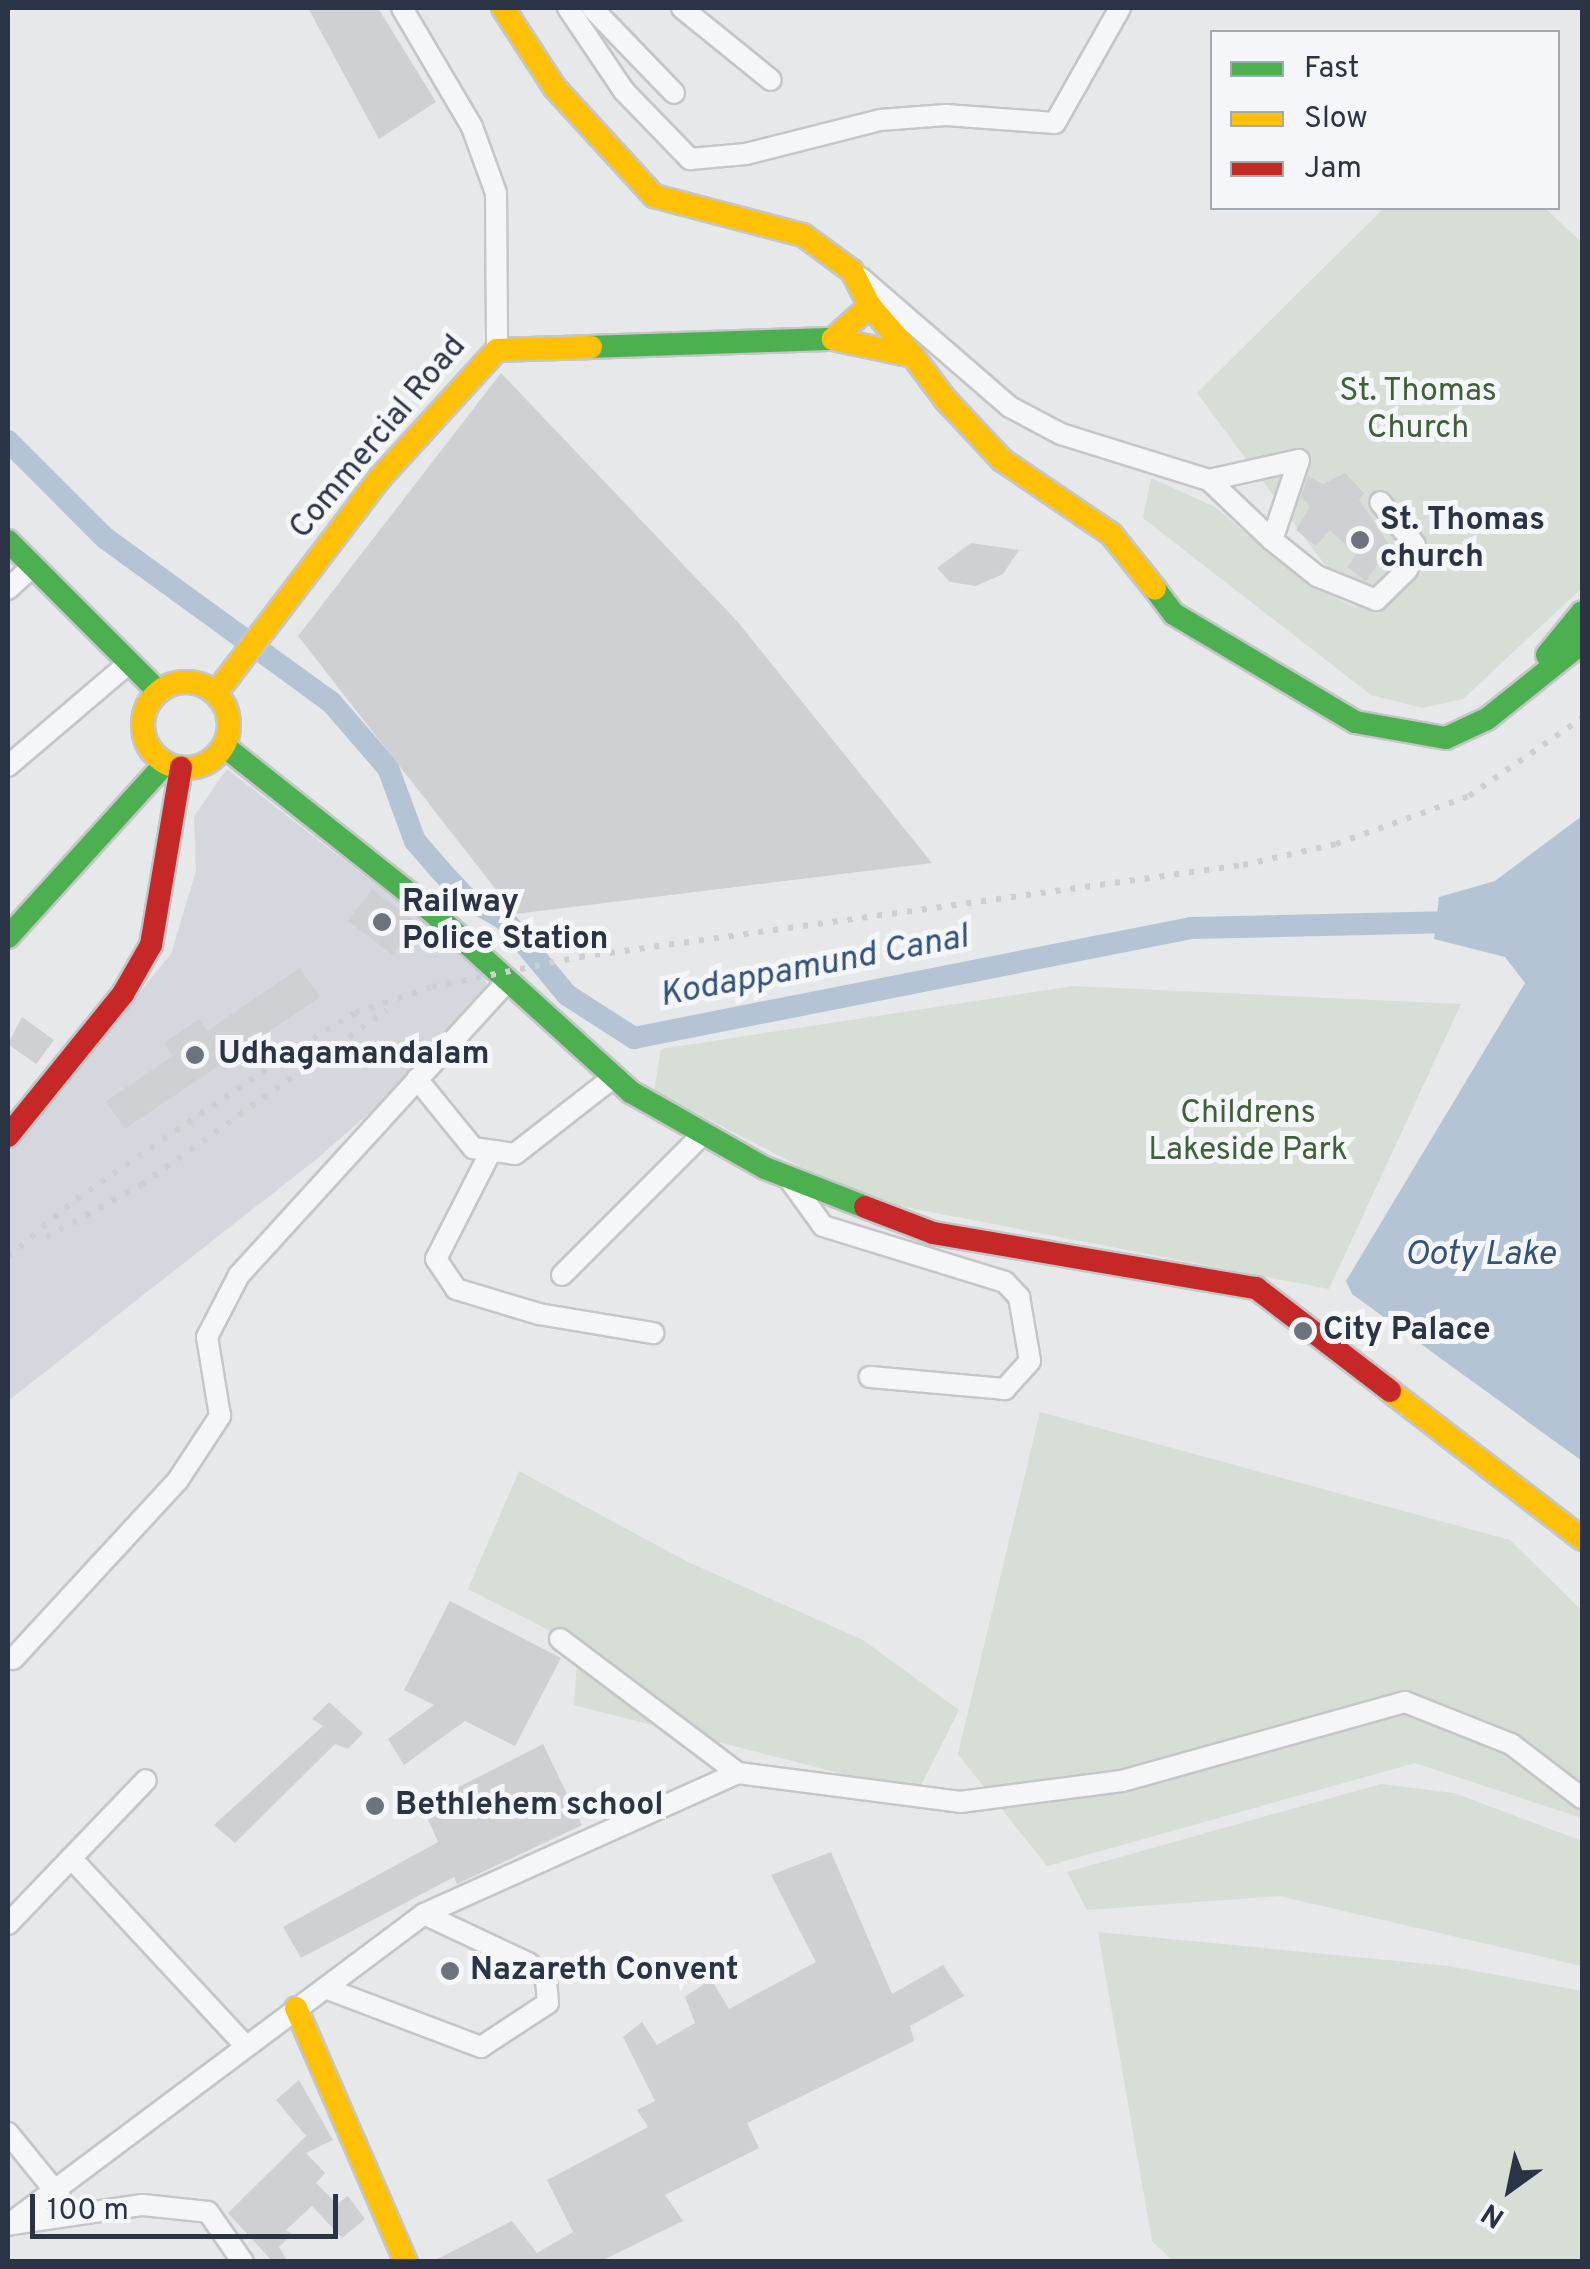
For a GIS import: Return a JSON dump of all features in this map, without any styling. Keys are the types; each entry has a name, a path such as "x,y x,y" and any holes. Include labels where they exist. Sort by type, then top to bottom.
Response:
{"street":[{"path":"402,8 472,126 496,193 497,350"},
{"path":"503,8 556,88 654,196 803,235 852,271 1010,407 1061,434 1209,480 1317,576 1376,600 1408,570 1415,544 1380,502"},
{"path":"516,8 521,35"},
{"path":"568,8 624,91 690,159 746,154 880,120 946,114 1055,123 1120,8"},
{"path":"592,8 674,93"},
{"path":"682,8 771,80"},
{"path":"852,271 870,306 1002,460 1111,534 1174,614 1356,722 1446,738 1487,720 1582,612"},
{"path":"834,339 870,306"},
{"name":"Commercial Road","path":"216,694 380,478 497,350 834,339 913,356"},
{"path":"1209,480 1298,460 1272,540"},
{"path":"8,541 158,691"},
{"path":"8,590 33,566"},
{"path":"1519,688 1582,642"},
{"path":"10,756 129,662"},
{"path":"10,931 174,766 206,763 224,746 229,719 216,694 194,682 158,691"},
{"path":"8,1136 123,994 151,945 174,766 142,729 158,691"},
{"path":"224,746 430,909 614,1077 703,1134 789,1179 932,1234 1256,1288 1582,1539"},
{"path":"13,1659 178,1480 220,1416 207,1337 239,1275 506,981"},
{"path":"418,1079 474,1148 516,1154 614,1077"},
{"path":"562,1275 703,1134"},
{"path":"490,1153 436,1259 456,1288 539,1314 654,1333"},
{"path":"789,1179 824,1226 1005,1282 1019,1297 1030,1361 1006,1389 870,1376"},
{"path":"560,1639 738,1773 960,1802 1122,1781 1405,1702 1511,1744 1582,1798"},
{"path":"243,2262 208,2212 144,2204 8,2225 424,1914 738,1773"},
{"path":"8,1924 146,1780"},
{"path":"71,1858 246,2046"},
{"path":"325,1988 481,2047 548,2003 546,1978 528,1963 424,1914"},
{"path":"296,2008 406,2262"},
{"path":"8,2133 74,2214"}],"shaded area":[{"path":"227,769 480,966 494,1003 318,1158 8,1401 8,1154 171,954 196,871 194,816"}],"green space":[{"name":"St. Thomas Church","path":"1382,210 1547,210 1582,243 1582,588 1463,699 1422,708 1371,695 1143,518 1151,478 1215,507 1305,583 1357,608 1197,393"},
{"name":"Childrens Lakeside Park","path":"1073,986 1461,1004 1329,1289 900,1206 824,1179 654,1091 661,1049"},
{"path":"1040,1412 1510,1540 1582,1611 1582,1818 1415,1763 1047,1866 958,1754"},
{"path":"519,1471 688,1562 863,1640 959,1710 917,1793 574,1705 578,1645 468,1589"},
{"path":"1381,1784 1454,1793 1582,1841 1582,1966 1279,1896 1087,1910 1067,1872"},
{"path":"1098,1932 1449,1966 1582,1991 1582,2261 1173,2261 1152,2241"}],"water":[{"name":"Ooty Lake","path":"1582,816 1582,1461 1352,1294 1346,1281 1525,983 1505,957 1434,939 1439,897 1495,881"}],"building":[{"path":"308,8 378,8 436,102 379,139"},
{"path":"501,373 737,621 932,863 515,914 298,636"},
{"path":"1345,473 1364,493 1359,500 1390,546 1366,581 1347,567 1356,554 1330,530 1316,546 1296,530 1310,507 1301,497 1308,476 1323,484"},
{"path":"971,543 1019,550 1003,574 976,586 950,582 937,568"},
{"name":"Railway Police Station","path":"372,889 417,923 393,955 348,921"},
{"path":"300,968 320,997 125,1129 106,1101 173,1056 164,1043 199,1019 207,1031"},
{"path":"22,1017 54,1040 36,1064 8,1044"},
{"path":"450,1601 561,1658 515,1746 465,1721 404,1765 388,1739 434,1705 404,1690"},
{"path":"329,1702 363,1733 348,1749 335,1744 235,1843 214,1825 323,1726 312,1719"},
{"path":"543,1744 582,1825 457,1884 454,1877 301,1958 283,1927 438,1842 422,1806"},
{"path":"831,1852 892,1994 943,1965 964,1996 910,2026 914,2041 747,2123 759,2148 665,2195 683,2221 599,2262 431,2262 512,2221 537,2253 573,2232 547,2180 648,2127 637,2110 655,2101 623,2037 642,2022 657,2045 695,2023 685,1997 711,1979 729,2009 816,1962 771,1875"},
{"path":"299,2080 333,2140 306,2153 325,2173 316,2183 337,2204 348,2196 365,2219 342,2238 312,2206 286,2230 292,2234 279,2247 288,2262 273,2262 228,2213 306,2136 276,2100"}],"waterway":[{"name":"Kodappamund Canal","path":"8,441 105,538 331,702 388,768 415,841 440,870 465,897 504,919 567,995 634,1038 1191,928 1464,922"}],"railway":[{"path":"8,1257 76,1199 300,1046 355,1013 432,987 580,957 1243,865 1336,844 1469,796 1582,718"},
{"path":"46,1237 141,1185 386,1011"}],"traffic: fast":[{"path":"591,347 833,339"},
{"path":"8,541 158,691"},
{"path":"1155,589 1174,614 1355,722 1446,738 1487,719 1582,643"},
{"path":"1547,655 1582,612"},
{"path":"224,746 429,909 631,1092 765,1168 865,1207"},
{"path":"8,937 166,763"}],"traffic: slow":[{"path":"503,8 555,88 654,196 803,235 852,271 870,306"},
{"path":"913,356 833,339 870,306 913,356 945,399 1002,460 1111,534 1155,589"},
{"path":"216,693 380,478 497,350 591,347"},
{"path":"186,682 203,685 217,694 226,708 229,725 226,742 217,756 203,765 186,768 169,765 155,756 146,742 143,725 146,708 155,694 169,685 186,682"},
{"path":"1390,1391 1582,1539"},
{"path":"296,2008 406,2262"}],"traffic: jam":[{"path":"8,1136 123,994 151,945 181,768"},
{"path":"865,1207 933,1233 1256,1288 1390,1391"}],"place":[{"name":"St. Thomas church","path":"1360,540"},
{"name":"Railway Police Station","path":"382,922"},
{"name":"Udhagamandalam","path":"195,1055"},
{"name":"City Palace","path":"1303,1331"},
{"name":"Bethlehem school","path":"375,1806"},
{"name":"Nazareth Convent","path":"450,1971"}]}
